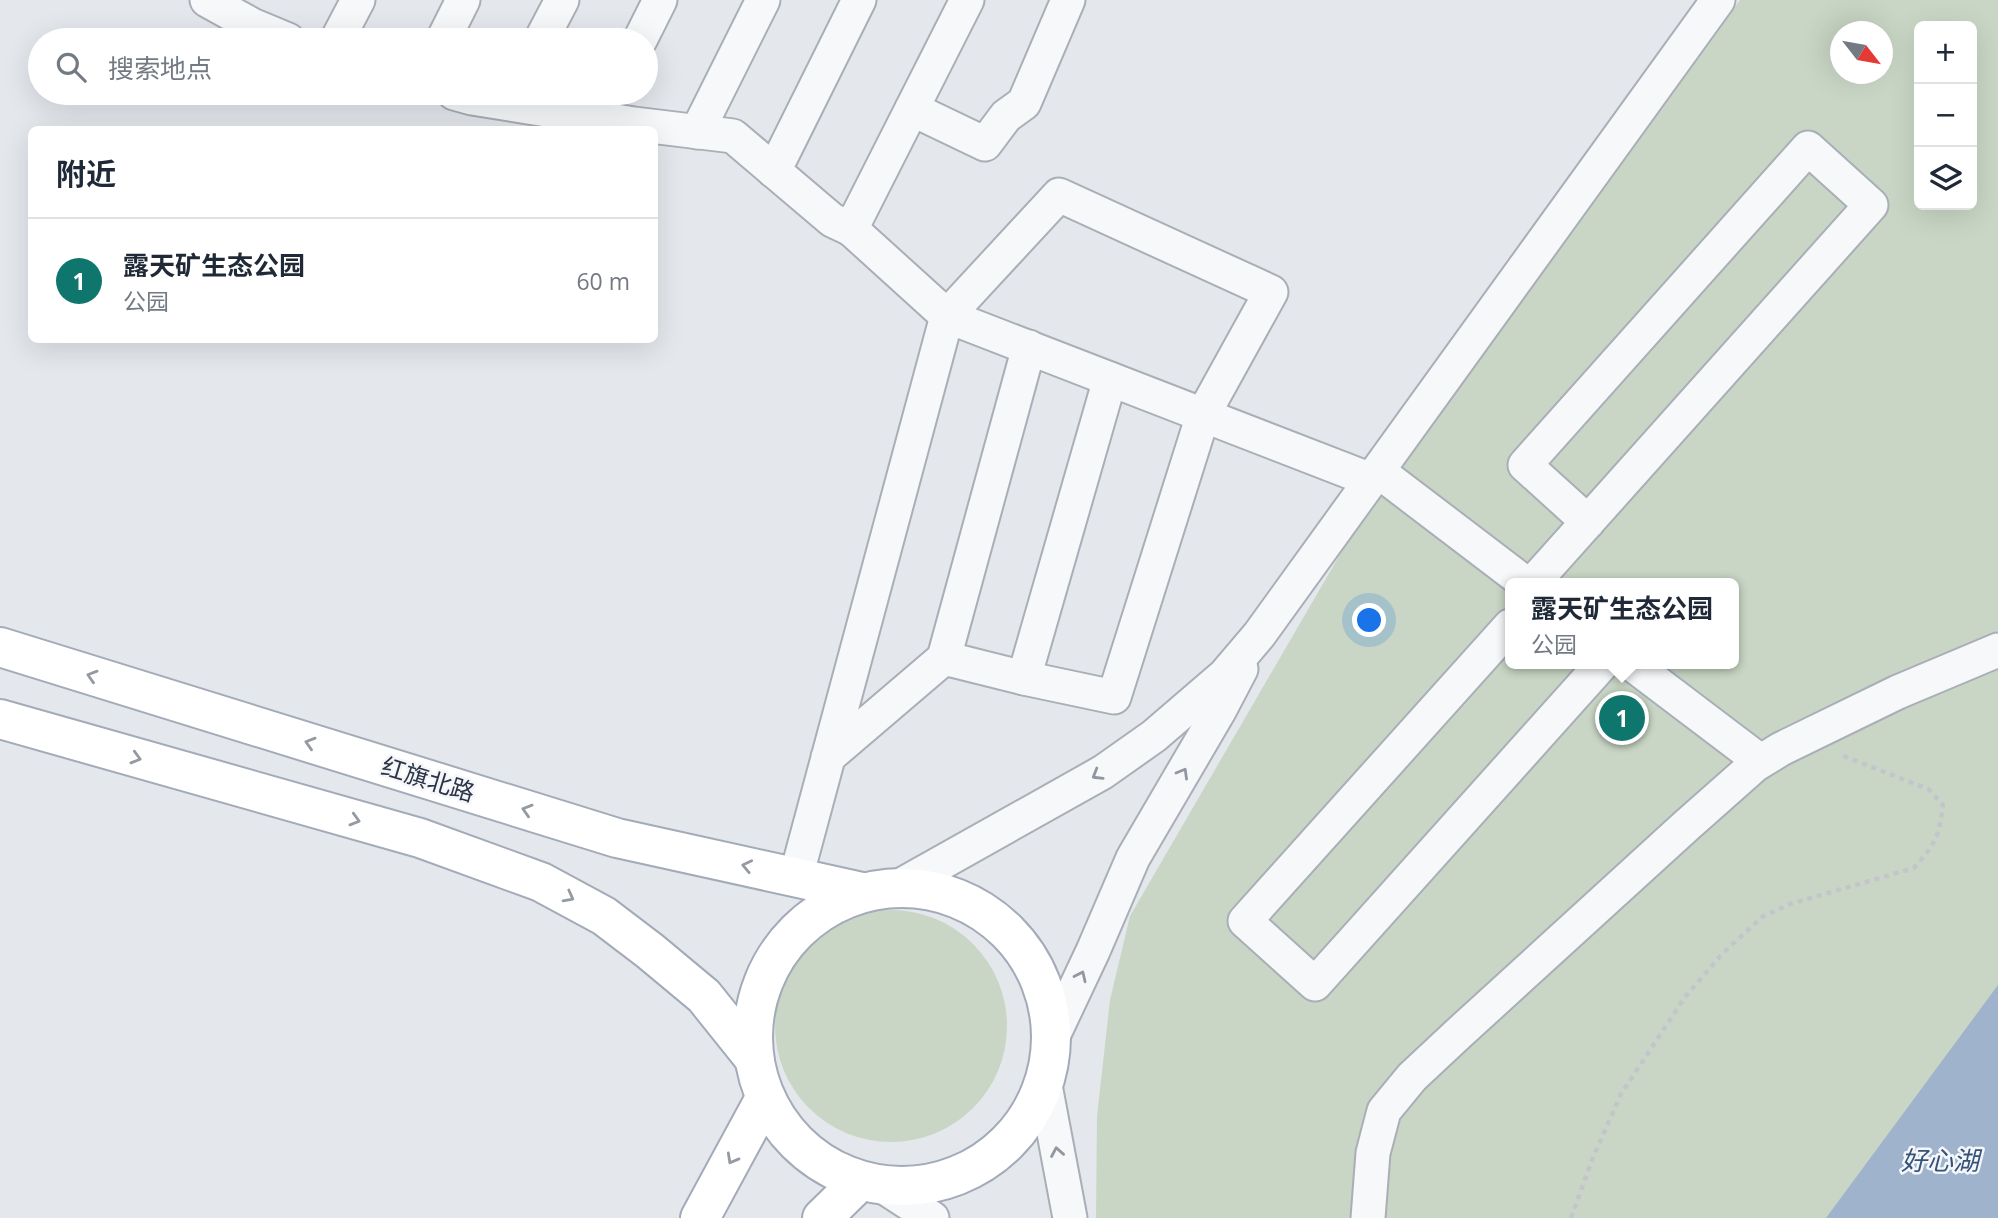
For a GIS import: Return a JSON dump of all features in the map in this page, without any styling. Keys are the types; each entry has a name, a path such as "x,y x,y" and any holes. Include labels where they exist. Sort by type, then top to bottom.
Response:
{"main road":[{"name":"红旗北路","path":"0,647 617,838 862,892"},
{"path":"0,719 420,838 541,883 604,916 705,996 752,1056"},
{"path":"900,886 947,893 990,914 1024,948 1046,990 1052,1038 1045,1085 1020,1130 982,1164 936,1184 872,1185 803,1152 764,1100 752,1056 760,986 799,926 862,892 900,886"},
{"path":"700,1218 764,1100"},
{"path":"822,1218 872,1185"}],"street":[{"path":"206,0 250,10 273,28"},
{"path":"343,28 358,0"},
{"path":"449,28 463,0"},
{"path":"547,28 562,0"},
{"path":"646,28 660,0"},
{"path":"697,132 763,0"},
{"path":"774,171 859,0"},
{"path":"852,229 967,0"},
{"path":"912,109 985,144 1006,116 1024,103 1068,0"},
{"path":"900,886 1103,772 1154,736 1215,684 1259,635 1717,0"},
{"path":"607,106 697,132 733,136 832,220 852,229 947,316 1203,415 1374,476 1518,578"},
{"path":"1538,578 1588,522 1871,205 1808,148 1525,465 1588,522"},
{"path":"796,877 947,316 1059,195 1270,292 1203,415 1114,697 944,658"},
{"path":"828,757 944,658 1029,347"},
{"path":"1024,678 1110,379"},
{"path":"1505,632 1245,921 1315,984 1598,669"},
{"path":"1052,1038 1133,859 1219,711 1259,635"},
{"path":"1368,1218 1373,1153 1384,1111 1412,1077 1666,844 1760,761 1898,692 1998,650"},
{"path":"1639,669 1760,761"},
{"path":"1045,1085 1070,1218"},
{"path":"872,1185 932,1218"}],"path":[{"path":"1571,1218 1592,1160 1621,1094 1685,997 1723,953 1771,912 1914,868 1928,853 1940,833 1943,805 1928,789 1801,740"}],"green space":[{"path":"1740,0 1998,0 1998,1218 1096,1218 1097,1116 1110,1000 1130,916 1360,520"},
{"path":"891,910 914,912 935,919 973,944 998,982 1005,1003 1005,1049 998,1070 973,1108 935,1133 914,1140 891,1142 868,1140 847,1133 809,1108 784,1070 777,1049 775,1026 777,1003 784,982 809,944 847,919 868,912"}],"water":[{"name":"好心湖","path":"1998,985 1998,1218 1826,1218"}],"place":[{"name":"露天矿生态公园","path":"1622,718"}]}
